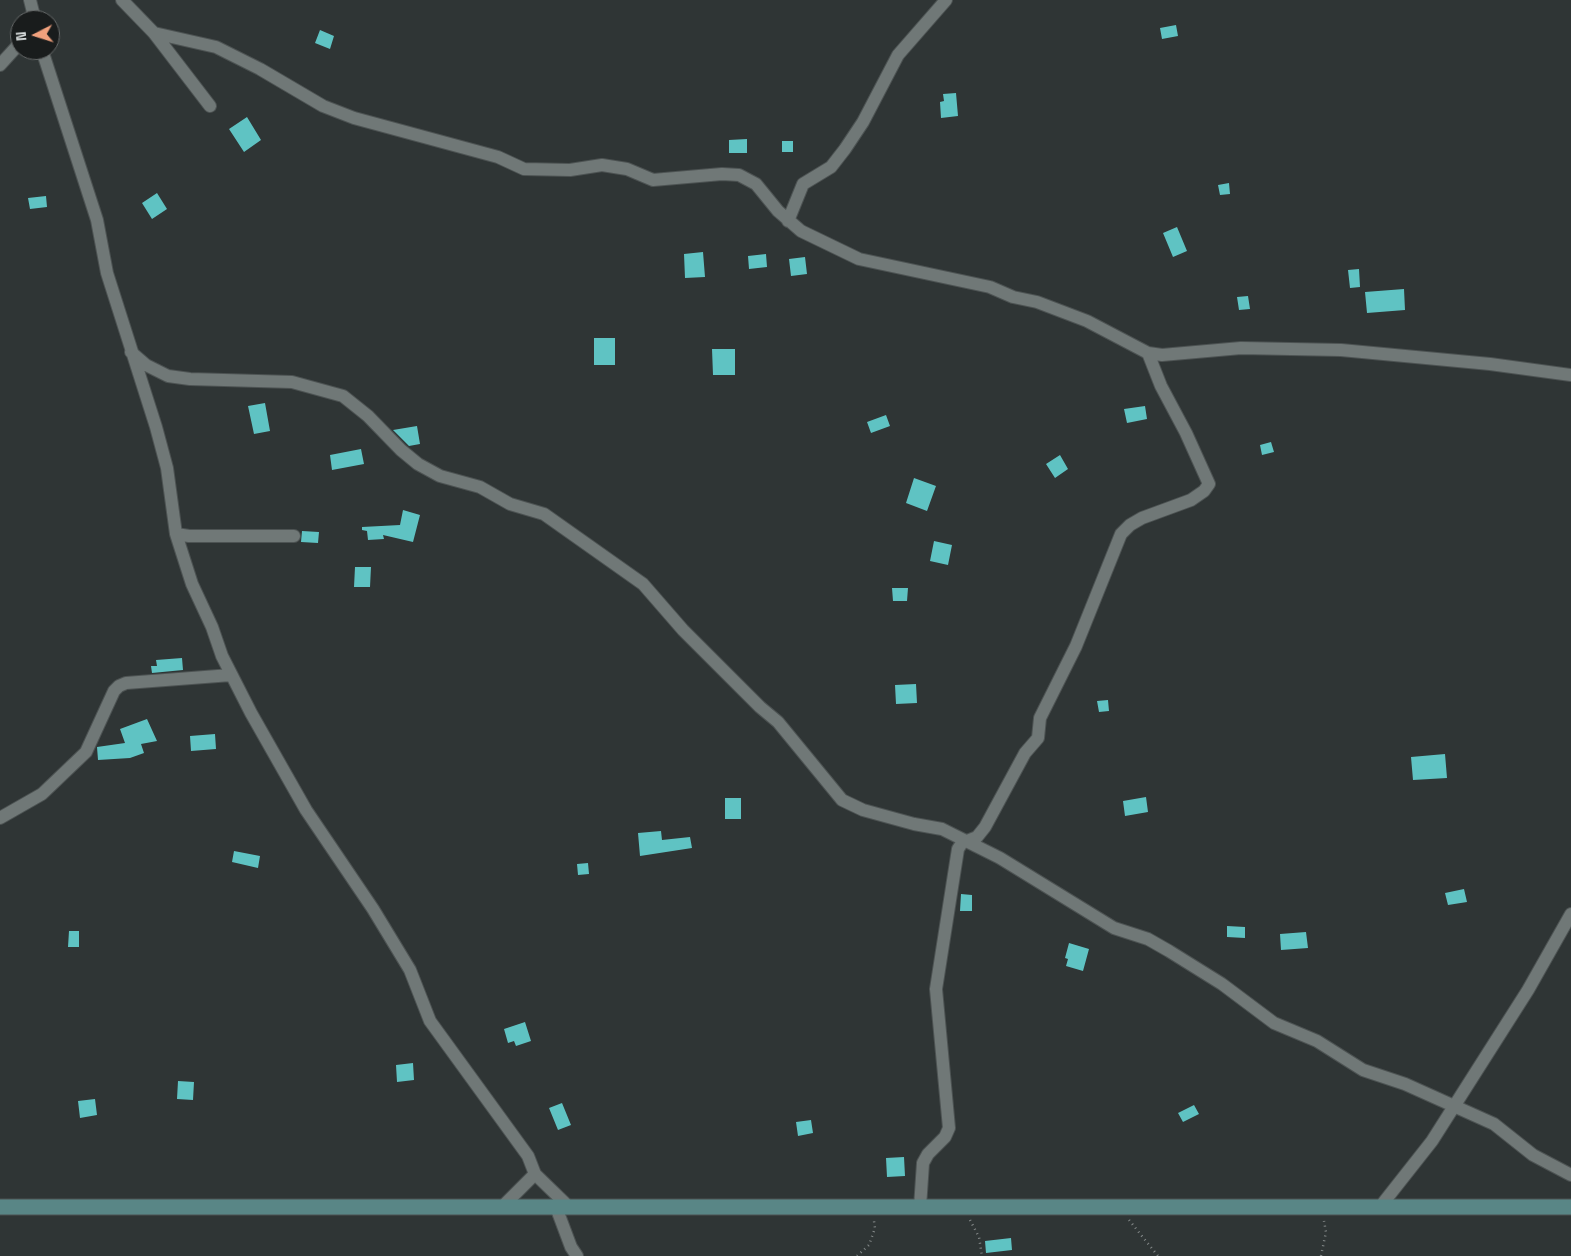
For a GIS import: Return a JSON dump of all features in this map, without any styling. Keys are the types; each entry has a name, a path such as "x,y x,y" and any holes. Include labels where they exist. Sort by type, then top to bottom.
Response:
{"street":[{"path":"122,0 154,33 210,106"},
{"path":"788,221 804,184 831,167 841,155 863,122 898,55 946,0"},
{"path":"154,33 216,47 260,69 323,106 354,118 498,157 524,169 570,170 602,165 627,168 653,180 722,174 739,175 756,184 788,221 801,231 859,259 990,287 1013,297 1036,302 1087,321 1148,353 1162,355 1241,348 1341,350 1481,363 1571,375"},
{"path":"0,65 10,54"},
{"path":"45,60 97,220 107,273 167,468 176,534 192,584 231,675 306,810 373,909 410,970 430,1021 528,1156 535,1174 563,1207 568,1240 578,1256"},
{"path":"131,352 146,365 168,376 190,379 292,382 343,396 368,416 418,464 440,476 480,487 510,504 544,514 643,584 683,630 760,707 778,722 842,800 863,810 914,824 942,829 967,841 1000,858 1114,928 1148,939 1169,951 1222,984 1274,1024 1317,1041 1363,1070 1405,1084 1494,1124 1534,1155 1571,1175"},
{"path":"920,1207 923,1163 928,1154 945,1137 949,1128 936,990 958,849 962,843 977,837 985,827 1025,753 1038,738 1040,718 1076,646 1120,534 1142,518 1191,500 1204,491 1209,484 1148,353"},
{"path":"176,534 189,536 294,536"},
{"path":"0,818 42,794 86,752 114,691 119,686 126,683 231,675"},
{"path":"1380,1207 1414,1166 1528,990 1571,914"},
{"path":"502,1207 535,1174"},
{"path":"0,1207 1571,1207"}],"path":[{"path":"857,1256 869,1245 875,1228 874,1207"},
{"path":"1123,1207 1131,1225 1158,1256"},
{"path":"1321,1256 1326,1232 1324,1207"},
{"path":"963,1208 979,1237 982,1256"}],"building":[{"path":"1176,25 1178,36 1162,39 1160,28"},
{"path":"320,30 334,36 330,49 315,43"},
{"path":"956,93 958,116 941,118 940,102 944,101 943,94"},
{"path":"247,117 261,140 244,152 229,129"},
{"path":"747,139 747,153 729,153 729,140"},
{"path":"782,141 793,141 793,152 782,152"},
{"path":"1229,183 1230,194 1220,195 1218,185"},
{"path":"157,193 167,209 152,219 142,203"},
{"path":"46,196 47,207 30,209 28,198"},
{"path":"1177,227 1187,251 1173,257 1163,233"},
{"path":"703,252 705,277 685,278 684,254"},
{"path":"766,254 767,267 749,269 748,256"},
{"path":"805,257 807,274 791,276 789,259"},
{"path":"1359,269 1360,287 1350,288 1348,270"},
{"path":"1404,289 1405,310 1367,313 1365,292"},
{"path":"1248,296 1250,309 1239,310 1237,297"},
{"path":"594,338 615,338 615,365 594,365"},
{"path":"712,349 735,349 735,375 713,375"},
{"path":"265,403 270,431 254,434 248,406"},
{"path":"1145,406 1147,419 1127,423 1124,409"},
{"path":"886,415 890,426 871,433 867,422"},
{"path":"417,426 420,444 409,446 393,430"},
{"path":"1271,442 1274,452 1262,455 1260,445"},
{"path":"361,449 364,464 332,470 330,455"},
{"path":"1060,455 1068,469 1055,478 1046,464"},
{"path":"914,478 936,486 927,511 906,503"},
{"path":"403,510 420,515 413,542 383,535 384,539 368,540 367,531 362,530 362,527 400,525"},
{"path":"302,531 319,532 318,543 301,542"},
{"path":"934,541 952,545 948,565 930,561"},
{"path":"355,567 371,567 370,587 354,587"},
{"path":"892,588 908,588 907,601 893,601"},
{"path":"182,658 183,670 152,673 151,666 157,666 156,660"},
{"path":"916,684 917,703 896,704 895,685"},
{"path":"1108,700 1109,711 1099,712 1097,701"},
{"path":"147,719 157,741 141,744 144,753 130,758 98,760 97,747 125,743 120,729"},
{"path":"215,734 216,749 191,751 190,736"},
{"path":"1445,754 1447,778 1413,780 1411,757"},
{"path":"1146,797 1148,812 1125,816 1123,801"},
{"path":"725,798 741,798 741,819 725,819"},
{"path":"661,831 662,840 690,837 692,848 640,856 638,833"},
{"path":"234,851 260,856 258,868 232,862"},
{"path":"588,863 589,874 578,875 577,864"},
{"path":"1464,889 1467,902 1448,905 1445,893"},
{"path":"961,894 972,895 972,911 960,911"},
{"path":"1227,926 1245,927 1245,938 1227,937"},
{"path":"69,931 79,931 79,947 68,947"},
{"path":"1306,932 1308,948 1281,950 1280,934"},
{"path":"1069,943 1089,949 1083,971 1066,966 1068,959 1065,958"},
{"path":"525,1022 531,1041 516,1046 514,1041 508,1043 504,1029"},
{"path":"413,1063 414,1080 397,1082 396,1065"},
{"path":"178,1081 194,1082 193,1100 177,1099"},
{"path":"95,1099 97,1115 80,1118 78,1101"},
{"path":"562,1103 571,1125 558,1130 549,1108"},
{"path":"1194,1105 1199,1114 1183,1122 1178,1113"},
{"path":"811,1120 813,1133 798,1136 796,1122"},
{"path":"904,1157 905,1176 887,1177 886,1158"},
{"path":"1011,1238 1012,1250 986,1253 985,1241"}]}
